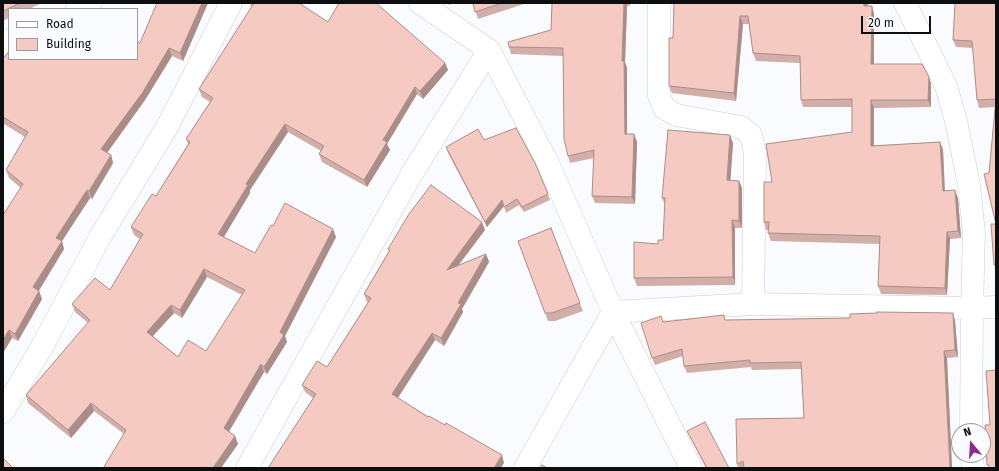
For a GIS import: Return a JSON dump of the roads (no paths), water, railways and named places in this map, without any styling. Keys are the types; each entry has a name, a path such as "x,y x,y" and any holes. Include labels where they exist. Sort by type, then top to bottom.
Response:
{"street":[{"path":"79,8 91,3"},
{"path":"3,412 42,345 100,237 166,129 231,3"},
{"path":"420,3 489,50 548,163 613,312 691,468"},
{"path":"659,3 659,96 664,108 676,115 741,127 751,135 755,153 753,304"},
{"path":"905,3 946,86 956,121 969,185 974,233 971,423"},
{"path":"246,468 411,175 489,50"},
{"path":"613,312 753,304 972,308 996,307"},
{"path":"524,468 613,312"}]}
